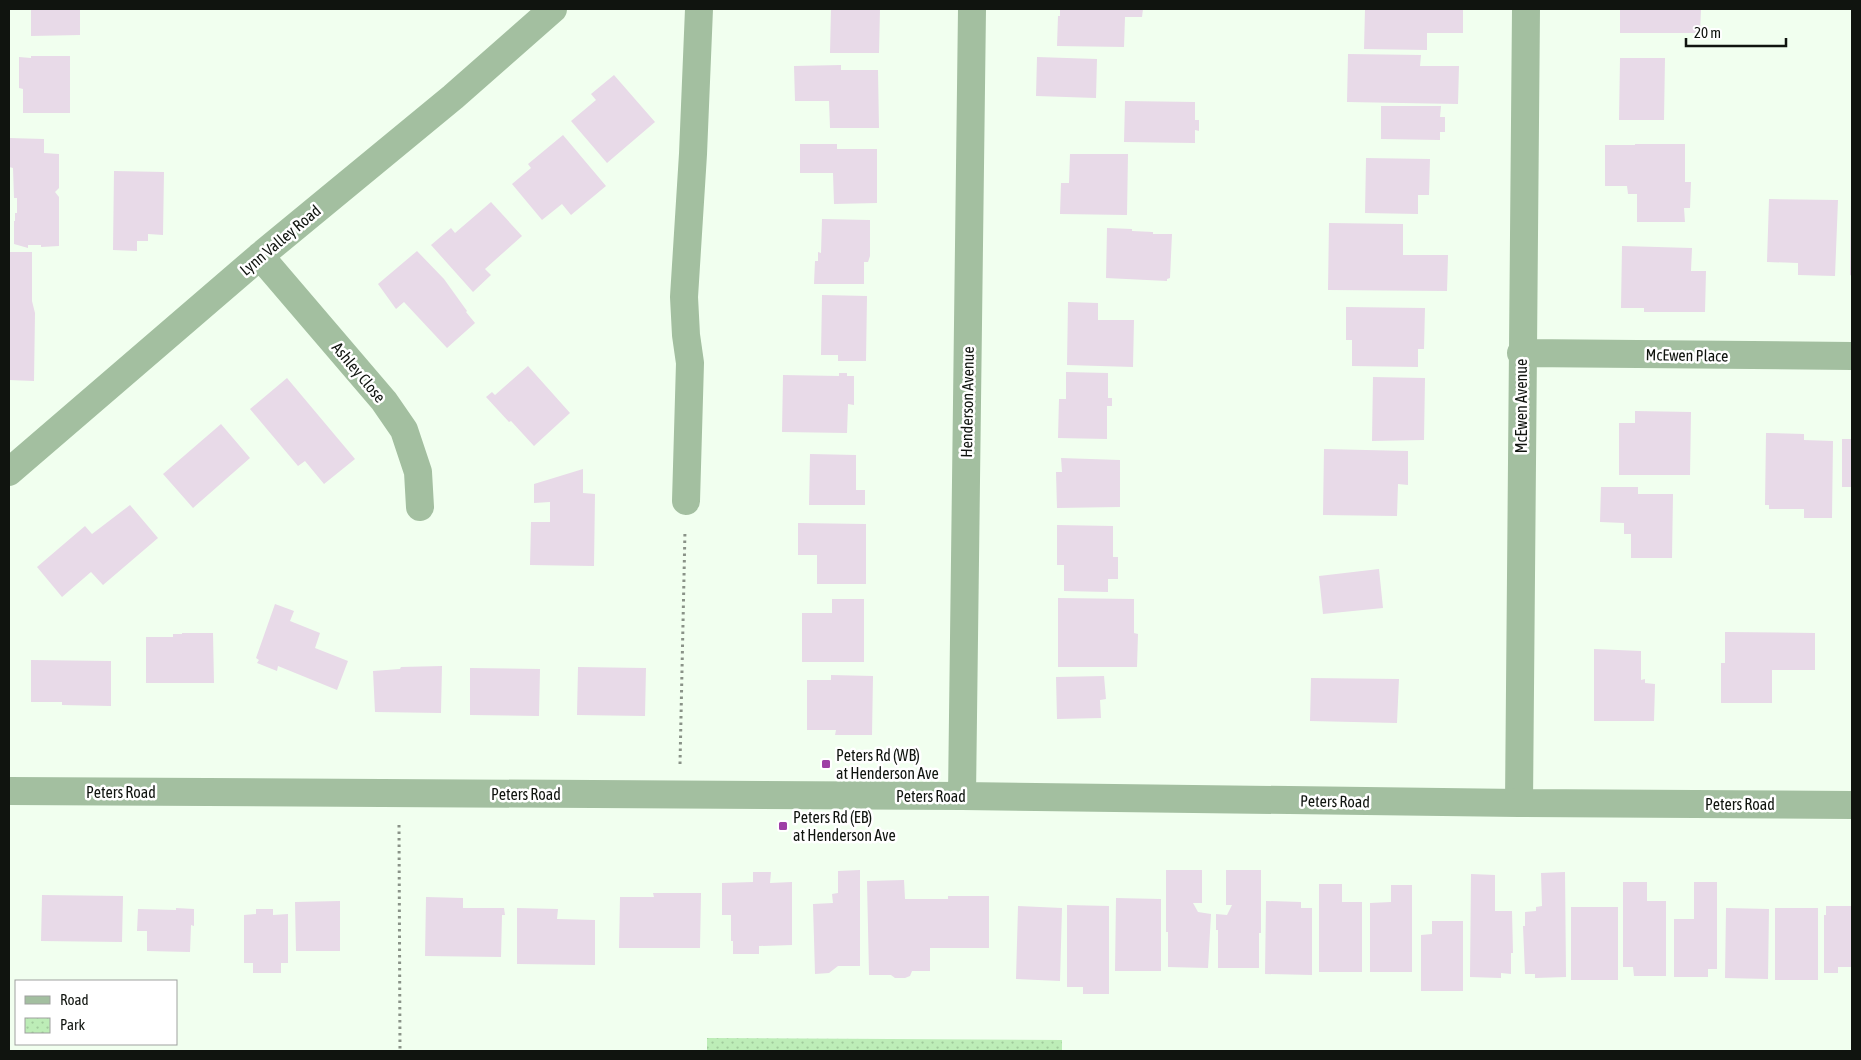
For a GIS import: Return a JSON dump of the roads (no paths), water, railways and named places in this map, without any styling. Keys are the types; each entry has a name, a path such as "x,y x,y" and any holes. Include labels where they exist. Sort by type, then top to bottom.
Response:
{"street":[{"name":"Lynn Valley Road","path":"9,472 260,256 453,97 553,9"},
{"path":"686,501 690,363 684,298 693,154 699,9"},
{"name":"Henderson Avenue","path":"962,796 972,9"},
{"name":"McEwen Avenue","path":"1518,803 1526,9"},
{"name":"Ashley Close","path":"260,256 384,401 404,430 418,472 420,507"},
{"name":"McEwen Place","path":"1522,353 1852,356"},
{"name":"Peters Road","path":"9,791 962,796 1852,805"}],"place":[{"name":"Peters Rd (WB) at Henderson Ave","path":"826,764"},
{"name":"Peters Rd (EB) at Henderson Ave","path":"783,826"}]}
